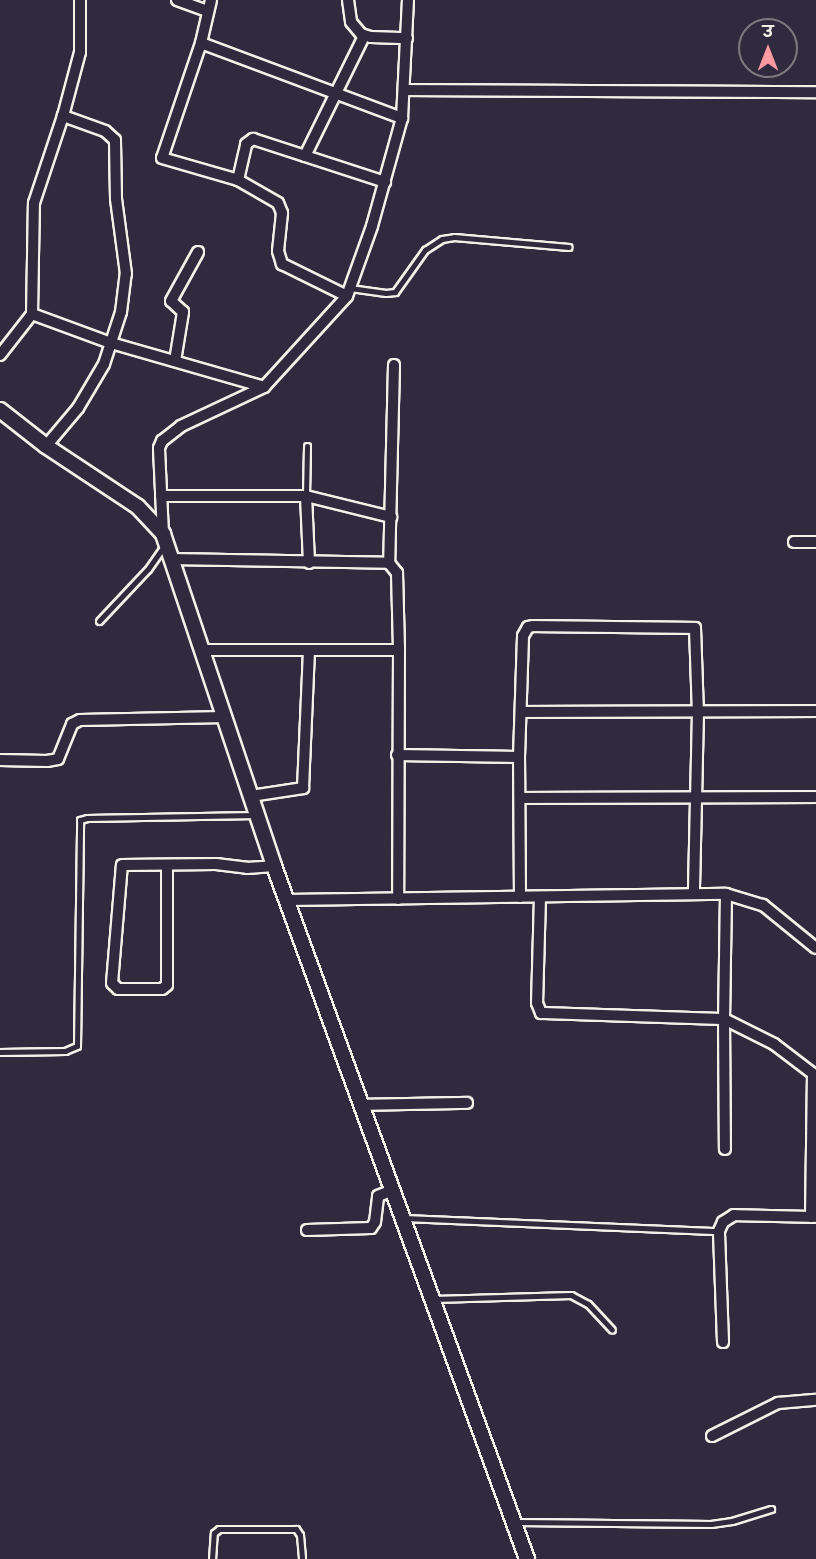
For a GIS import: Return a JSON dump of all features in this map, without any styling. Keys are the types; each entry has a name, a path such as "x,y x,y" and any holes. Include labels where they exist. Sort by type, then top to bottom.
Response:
{"street":[{"path":"0,355 32,314 34,203 63,116 80,52 80,0"},
{"path":"177,0 209,6 201,43 161,156 166,161 238,180 281,208 278,251 282,264 348,292"},
{"path":"348,0 351,22 364,36 407,38"},
{"path":"408,0 406,90 402,118 348,292 264,387 181,426 166,436 159,448 164,538 274,866 360,1105 434,1299 527,1559"},
{"path":"305,156 364,36"},
{"path":"201,43 402,118"},
{"path":"406,90 816,92"},
{"path":"46,446 91,388 111,343 121,312 126,274 116,199 117,148 111,134 63,116"},
{"path":"238,180 246,144 250,140 384,182"},
{"path":"175,361 183,312 171,300 198,252"},
{"path":"32,314 111,343 264,387"},
{"path":"394,365 389,563 397,573 398,898"},
{"path":"0,410 46,446 138,507 164,538"},
{"path":"161,496 306,496 391,518"},
{"path":"306,496 309,563"},
{"path":"794,542 816,542"},
{"path":"170,559 389,563"},
{"path":"520,897 519,757 523,636 528,627 533,626 695,628 698,712 694,894"},
{"path":"201,650 399,650"},
{"path":"251,796 303,788 309,651"},
{"path":"521,712 816,711"},
{"path":"0,760 47,761 58,759 72,724 80,720 225,717"},
{"path":"397,755 519,757"},
{"path":"520,798 816,797"},
{"path":"167,866 167,985 162,989 118,989 112,983 121,866 167,866 274,866"},
{"path":"287,900 726,894 763,904 816,948"},
{"path":"725,1149 726,894"},
{"path":"540,897 537,1003 541,1013 724,1019 774,1044 814,1075 814,1217 734,1215 727,1217 719,1231 723,1342"},
{"path":"360,1105 467,1103"},
{"path":"307,1230 371,1228 375,1222 378,1196 393,1190"},
{"path":"712,1436 778,1403 816,1400"}],"lane":[{"path":"348,292 395,292 425,250 442,239 454,237 569,247"},
{"path":"306,496 307,446"},
{"path":"99,621 148,569 164,538"},
{"path":"0,1052 65,1051 77,1046 80,820 87,818 257,815"},
{"path":"404,1218 719,1231"},
{"path":"434,1299 571,1295 588,1304 612,1330"},
{"path":"514,1522 711,1524 732,1521 771,1509"},
{"path":"212,1559 217,1529 261,1529 299,1530 302,1559"}]}
